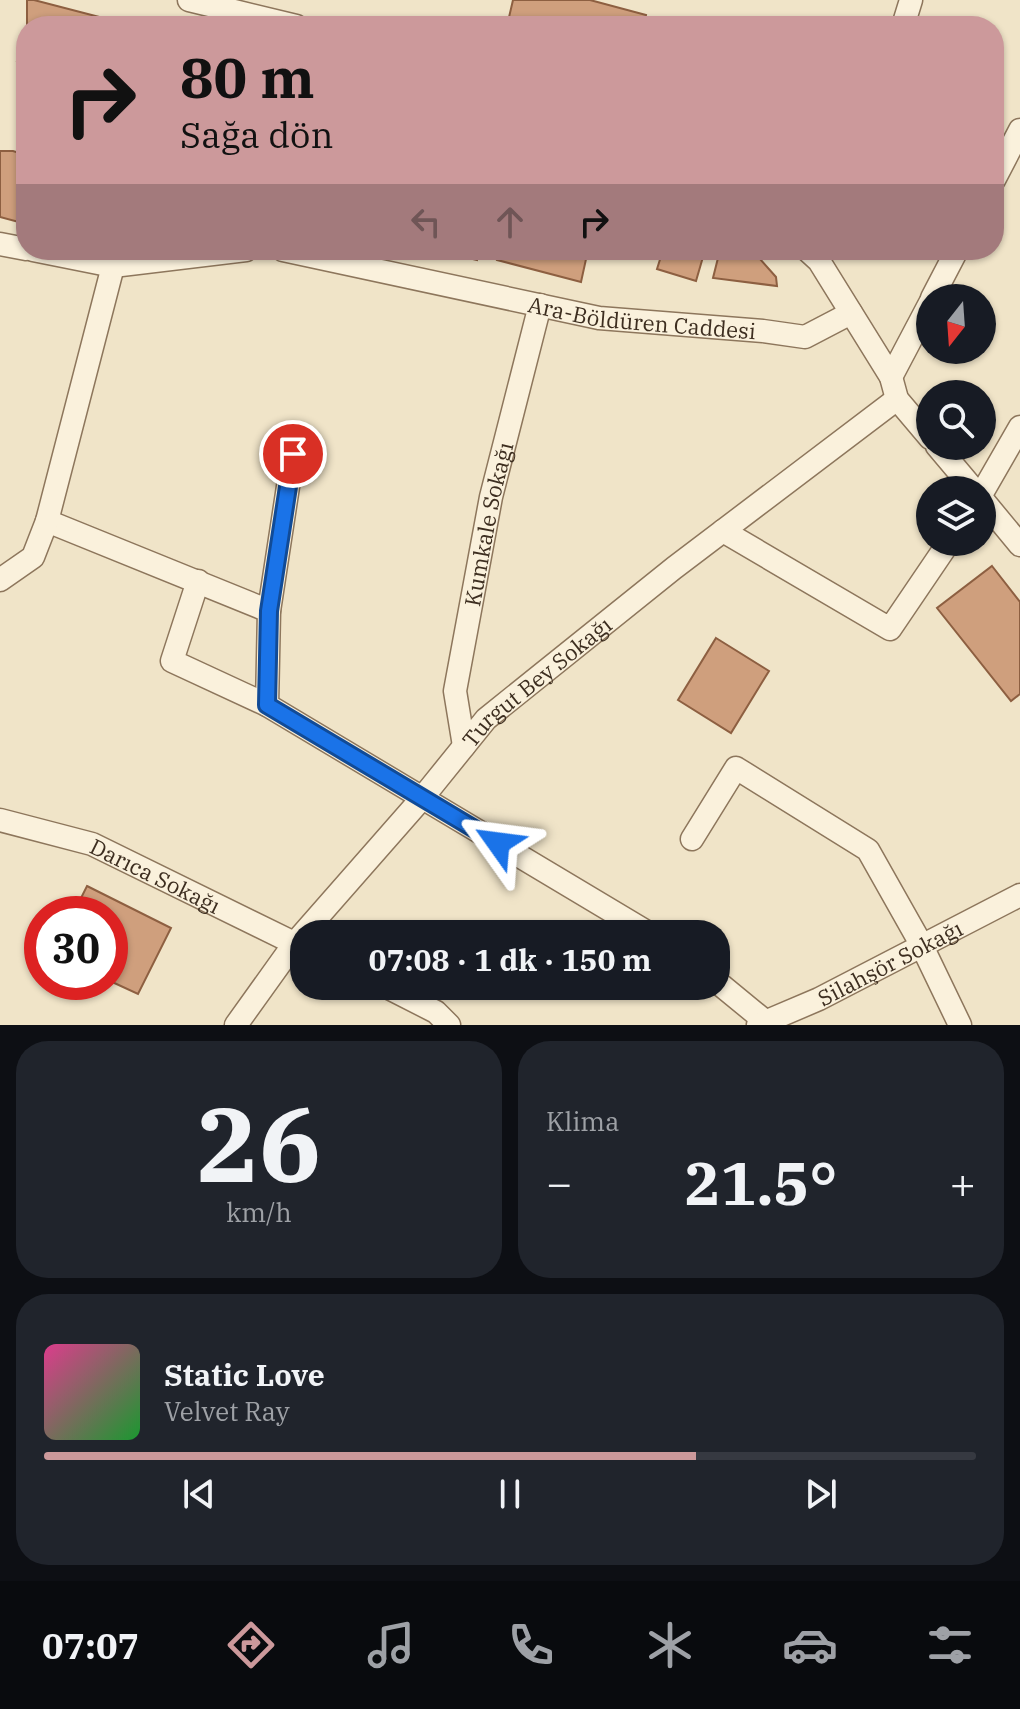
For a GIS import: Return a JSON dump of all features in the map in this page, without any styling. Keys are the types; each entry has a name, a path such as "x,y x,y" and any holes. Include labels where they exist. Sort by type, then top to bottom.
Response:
{"street":[{"path":"189,0 255,16"},
{"path":"1004,161 1020,130"},
{"path":"83,260 113,266 163,260"},
{"name":"Ara-Böldüren Caddesi","path":"365,260 599,318 805,337 851,313"},
{"path":"820,260 891,377 897,399 916,421"},
{"path":"939,284 952,260"},
{"path":"0,580 33,557 47,521 113,266"},
{"name":"Kumkale Sokağı","path":"464,746 455,691 491,497 540,305"},
{"path":"891,377 916,329"},
{"name":"Turgut Bey Sokağı","path":"321,920 486,719 723,531 897,399"},
{"path":"993,476 1020,427"},
{"path":"267,705 269,611 293,454"},
{"path":"949,460 962,476"},
{"path":"996,514 1020,545"},
{"path":"47,521 269,611"},
{"path":"723,531 890,629 940,556"},
{"path":"198,581 172,661 267,705 627,920"},
{"path":"692,839 736,768 868,850 921,944 960,1025"},
{"name":"Darıca Sokağı","path":"0,820 92,844 290,942"},
{"name":"Silahşör Sokağı","path":"762,1023 819,999 1020,895"},
{"name":"Turgut Bey Sokağı","path":"236,1025 290,957"},
{"path":"730,994 762,1023"},
{"path":"412,1000 436,1012 449,1025"}],"building":[{"path":"27,0 34,0 96,16 27,16"},
{"path":"513,0 590,0 646,15 646,16 509,16"},
{"path":"0,151 13,151 16,152 16,221 0,217"},
{"path":"497,260 586,260 581,282"},
{"path":"660,260 702,260 696,281 657,269"},
{"path":"718,260 761,260 776,277 777,286 713,278"},
{"path":"992,566 1020,602 1020,694 1011,701 937,608"},
{"path":"716,638 769,671 731,733 678,700"},
{"path":"87,886 107,896 82,896"},
{"path":"128,906 171,928 138,994 128,989"}],"route":[{"path":"293,454 269,611 267,705 498,843"}]}
